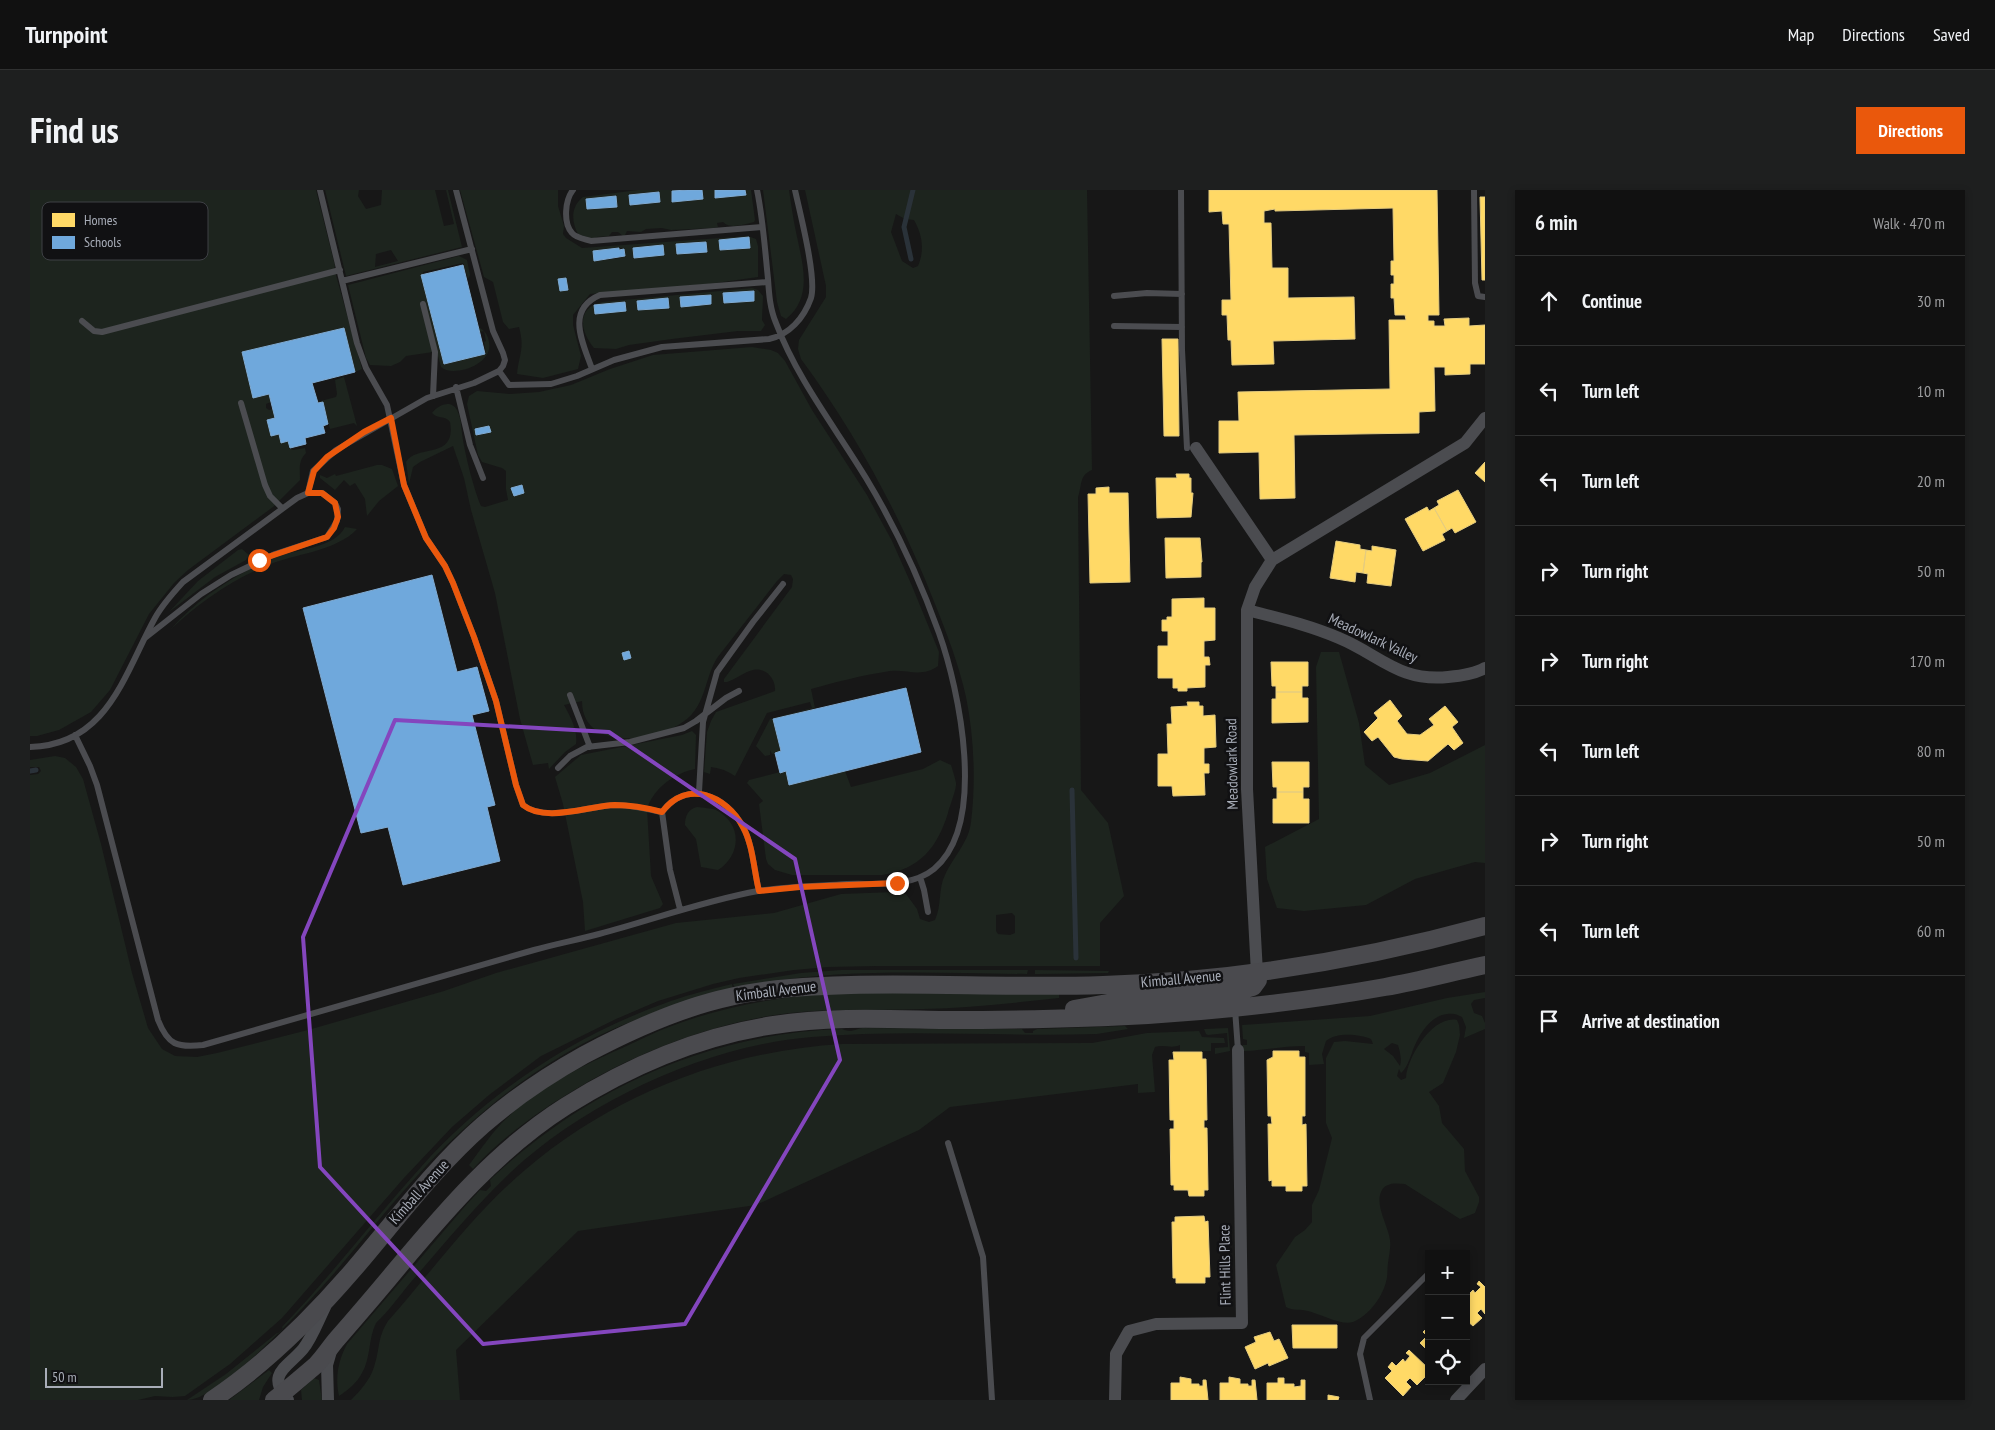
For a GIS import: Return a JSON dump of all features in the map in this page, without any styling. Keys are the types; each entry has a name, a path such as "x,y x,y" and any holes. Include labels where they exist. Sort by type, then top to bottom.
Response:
{"main road":[{"name":"Kimball Avenue","path":"212,1400 270,1355 295,1332 331,1294 408,1203 483,1125 529,1090 575,1061 664,1018 728,997 762,991 822,986 886,984 1103,986 1257,973 1372,953 1485,926"},
{"path":"281,1398 318,1362 478,1177 538,1125 602,1085 644,1064 678,1050 724,1036 772,1025 815,1020 1014,1020 1145,1015 1235,1008 1383,988 1485,965"},
{"path":"1014,1020 1124,1000 1243,990 1252,987 1258,980 1257,973"}],"street":[{"name":"Meadowlark Road","path":"1257,973 1247,789 1247,610 1255,587 1272,560 1465,443 1485,418"},
{"path":"1192,448 1272,560"},
{"name":"Meadowlark Valley","path":"1247,610 1305,625 1340,638 1392,667 1415,677 1437,678 1456,676 1485,668"},
{"name":"Flint Hills Place","path":"1115,1400 1116,1354 1129,1331 1156,1324 1242,1323 1238,1050"},
{"path":"281,1398 278,1382 280,1371 304,1348 331,1294"},
{"path":"328,1400 327,1365 334,1343"},
{"path":"1456,1400 1485,1369"}],"lane":[{"path":"320,190 363,361 384,398 391,418 404,485 426,538 445,566 453,583 474,637 496,701 516,785 523,805 537,813 548,814 616,805 642,807 662,812"},
{"path":"308,493 314,471 327,457 364,432 434,396 456,387 474,383 499,371 505,360 493,331 456,190"},
{"path":"573,190 569,194 567,222 572,233 585,240 762,227"},
{"path":"75,735 97,785 158,1020 164,1034 174,1044 187,1047 204,1046 539,949 639,923 680,909 759,891 800,887 897,883 920,877 934,869 944,857 955,836 962,809 965,760 957,700 949,665 939,633 920,586 884,510 805,382 782,336 772,310 757,190"},
{"path":"499,371 508,385 551,384 614,360 662,348 769,339 782,336 794,327 811,297 812,280 809,258 796,190"},
{"path":"1181,190 1182,327 1192,448"},
{"path":"1474,190 1475,283 1478,296 1485,296"},
{"path":"342,282 472,249"},
{"path":"82,321 94,331 102,332 340,270"},
{"path":"592,369 580,334 579,324 584,306 591,299 600,295 768,282"},
{"path":"1114,296 1154,293 1182,294"},
{"path":"424,304 435,352 434,396"},
{"path":"1114,326 1182,327"},
{"path":"456,387 470,445 483,478"},
{"path":"241,403 265,485 270,496 282,508"},
{"path":"30,747 49,745 75,735 108,708 155,617 167,599 183,582 297,498 308,493 322,493 335,503 338,509 337,521 327,537 275,554 231,575 201,594 145,638"},
{"path":"699,792 705,714 712,685 723,661 783,584"},
{"path":"558,768 576,751 669,733 696,721 726,698 739,691"},
{"path":"570,694 590,747"},
{"path":"680,909 670,870 662,812 670,802 685,794 699,792 720,802 735,814 744,828 759,891"},
{"path":"920,877 928,912"},
{"path":"1235,1008 1238,1050"},
{"path":"948,1142 983,1257 992,1400"},
{"path":"1370,1400 1360,1354 1364,1338 1425,1277"}],"highlighted area":[{"path":"395,720 609,732 795,859 840,1060 685,1324 483,1344 320,1167 303,937"}],"shaded area":[{"path":"30,190 316,190 334,268 362,369 355,372 344,328 242,352 269,394 271,402 266,404 266,408 269,410 273,409 275,418 267,420 271,436 279,434 281,443 288,441 289,448 293,450 305,448 306,453 300,465 300,480 273,507 188,570 174,583 149,614 110,690 91,712 59,730 30,736"},
{"path":"325,190 359,190 358,196 366,209 381,205 382,190 435,190 444,226 454,224 446,190 448,190 462,247 346,276","holes":["391,250 398,261 375,267 376,254"]},
{"path":"460,190 558,190 558,206 564,226 563,234 582,248 748,236 756,239 758,246 758,277 709,284 590,294 573,315 573,325 581,356 578,369 543,378 517,374 522,346 519,327 509,329 503,322 493,282 484,277","holes":["749,238 750,248 720,250 719,240","706,242 707,252 677,254 676,244","663,245 664,255 634,258 633,248","619,248 624,249 625,256 595,261 594,251"]},
{"path":"638,190 687,190 672,192 672,201 702,190 715,190 715,197 746,194 745,190 751,190 755,220 754,222 738,226 730,226 723,222 717,223 718,227 713,228 671,230 662,228 646,229 641,232 627,231 623,236 618,232 612,232 609,236 593,239 578,234 574,224 574,209 583,197","holes":["659,192 659,202 630,205 629,195","616,196 617,207 587,209 586,199"]},
{"path":"763,190 789,190 801,255 804,278 803,290 795,310 786,319 781,316 777,302"},
{"path":"805,190 1087,190 1092,470 1083,478 1078,497 1081,790 1108,823 1124,896 1100,923 1100,966 828,967 739,978 658,1001 616,1019 541,1056 489,1095 452,1127 403,1179 282,1318 230,1364 185,1396 155,1396 138,1400 30,1400 30,775 38,774 41,771 39,767 30,767 30,760 55,756 65,758 76,767 83,779 101,844 132,973 148,1028 162,1049 175,1056 197,1057 308,1030 444,991 496,973 676,923 774,913 841,894 895,892 906,894 917,909 920,919 929,922 935,920 939,909 943,880 970,829 974,775 969,712 952,650 908,540 859,447 801,359 798,349 799,340 826,297 826,286","holes":["896,214 905,219 914,220 919,231 922,248 918,266 913,268 902,261 891,232","1012,913 1015,916 1015,933 1010,935 998,934 996,931 996,915"]},
{"path":"459,256 467,260 470,275 468,279 463,263 423,272 421,275 444,364 486,354 484,331 489,339 489,350 485,357 479,363 454,371 441,367 438,356 433,352 406,356 400,362 391,366 370,365 366,358 348,285"},
{"path":"752,288 758,290 763,296 762,320 765,325 761,331 738,331 672,339 629,345 616,349 594,348 584,328 584,315 588,309 594,305 602,302","holes":["753,291 754,301 724,303 723,293","710,295 711,304 681,306 680,297","625,303 625,311 595,314 594,305"]},
{"path":"752,347 771,350 778,353 785,361 812,410 867,495 892,541 912,586 939,652 938,666 926,672 890,671 811,689 815,708 773,719 781,751 772,754 770,750 770,755 765,756 756,746 770,719 812,708 810,702 767,713 735,776 724,770 711,767 710,774 704,772 707,732 716,712 775,691 772,678 762,670 750,671 727,682 724,682 724,679 792,587 793,579 791,575 784,574 717,658 697,708 681,723 665,731 647,736 628,738 611,736 596,730 586,718 582,701 564,705 575,728 576,744 565,752 549,769 548,763 533,765 520,719 495,593 471,510 464,478 453,446 413,467 409,484 406,462 418,454 442,447 447,442 451,434 450,422 446,418 432,413 444,404 451,405 457,410 461,422 467,460 481,506 485,507 508,500 506,471 482,462 478,455 467,404 469,396 477,391 510,394 539,392 571,385 610,369 653,355"},
{"path":"344,377 357,426 354,423 330,429 323,403 317,402 336,397 335,380"},
{"path":"377,465 392,469 398,486 379,501 367,516 365,499 355,483 350,486 344,480 335,490 320,478 320,475 327,478 335,474 336,476"},
{"path":"345,527 357,529 327,547 278,561 254,571 205,601 171,629 198,603 239,575 277,556 325,543 340,534"},
{"path":"242,549 249,555 246,560 215,577 169,612 198,581 238,550"},
{"path":"1321,652 1339,652 1359,723 1365,765 1389,785 1430,773 1485,745 1485,863 1475,862 1415,879 1366,905 1304,911 1277,908 1267,879 1265,847 1319,819 1316,667"},
{"path":"692,731 696,735 695,769 679,774 665,783 654,795 647,809 651,876 663,904 660,908 585,931 583,902 563,804 555,777 581,755 682,735"},
{"path":"940,760 951,765 956,786 944,825 938,837 925,855 917,862 907,868 882,875 792,875 775,870 768,864 759,804 763,801 747,783 749,780 780,772 845,771 851,787 923,769"},
{"path":"697,807 716,810 725,816 735,831 735,848 726,864 718,870 701,867 696,839 685,825 688,813 691,809"},
{"path":"841,970 1028,970 1027,974 917,972 844,974 771,981 735,988 733,984 801,973"},
{"path":"1035,970 1109,971 1108,973 1035,974"},
{"path":"732,984 733,989 656,1012 585,1042 560,1056 513,1088 468,1125 427,1165 324,1285 283,1329 282,1327 318,1288 421,1167 475,1114 504,1090 568,1048 601,1030 671,1001"},
{"path":"1485,992 1485,998 1474,1000 1471,1004 1474,1013 1482,1016 1485,1029 1464,1038 1466,1027 1462,1017 1457,1014 1447,1014 1435,1019 1429,1023 1417,1041 1406,1066 1401,1073 1399,1069 1397,1076 1401,1080 1406,1078 1407,1069 1416,1049 1431,1031 1439,1024 1448,1020 1457,1020 1460,1035 1456,1052 1443,1083 1429,1092 1439,1106 1442,1123 1464,1149 1465,1171 1479,1197 1475,1213 1460,1219 1405,1184 1395,1183 1385,1186 1381,1192 1380,1203 1389,1234 1390,1249 1384,1288 1374,1306 1359,1319 1348,1323 1308,1311 1286,1307 1276,1265 1295,1237 1312,1222 1312,1205 1319,1190 1332,1138 1326,1123 1326,1058 1334,1042 1345,1041 1373,1044 1371,1039 1360,1036 1336,1036 1326,1041 1322,1054 1324,1064 1309,1065 1309,1053 1305,1052 1305,1046 1244,1051 1242,1047 1247,1045 1247,1040 1243,1039 1242,1025 1370,1016 1447,998","holes":["1392,1043 1398,1045 1401,1058 1400,1066 1393,1056 1384,1049"]},
{"path":"839,993 1059,993 1059,998 957,1008 807,1011 768,1016 719,1027 648,1052 603,1074 524,1123 497,1145 473,1169 469,1165 487,1140 507,1118 544,1089 585,1065 662,1030 710,1013 752,1003"},
{"path":"1125,1026 1128,1029 1097,1034 919,1033 812,1037 772,1042 732,1051 651,1081 612,1100 575,1122 541,1146 485,1198 376,1323 373,1329 367,1361 362,1373 352,1386 339,1396 338,1370 347,1344 480,1190 486,1191 491,1186 490,1180 493,1177 530,1145 569,1117 611,1092 654,1071 699,1054 746,1041 793,1033 842,1029 850,1031 862,1028 1022,1029 1025,1033 1033,1033 1037,1029"},
{"path":"1228,1028 1230,1051 1215,1054 1215,1048 1228,1047 1227,1033 1208,1035 1204,1029"},
{"path":"1199,1031 1202,1037 1224,1038 1225,1043 1211,1043 1211,1051 1180,1052 1180,1045 1174,1047 1155,1047 1152,1055 1155,1092 1138,1093 1138,1084 950,1107 919,1130 756,1205 578,1231 456,1350 460,1400 351,1400 372,1372 380,1339 388,1321 471,1224 506,1187 559,1143 596,1119 673,1081 714,1067 756,1056 799,1048 842,1044 1092,1043 1147,1033"},
{"path":"278,1334 243,1367 221,1384 202,1396 187,1400 226,1374"},
{"path":"269,1370 272,1373 263,1387 259,1400 229,1400"},
{"path":"314,1378 319,1380 322,1400 302,1400 301,1390"}],"building: Homes":[{"path":"1209,190 1437,190 1439,315 1428,315 1428,321 1434,321 1434,326 1445,326 1444,319 1469,318 1469,326 1485,325 1485,364 1470,364 1470,374 1445,375 1445,367 1434,367 1435,411 1419,412 1419,433 1294,435 1295,498 1260,499 1259,452 1219,453 1219,421 1239,421 1238,392 1390,389 1389,320 1406,320 1405,315 1395,315 1394,298 1391,298 1391,284 1394,284 1394,275 1391,275 1391,261 1394,261 1393,208 1275,211 1275,209 1264,211 1264,223 1271,223 1272,268 1288,268 1288,298 1354,297 1355,339 1273,341 1274,364 1232,365 1227,315 1222,315 1222,300 1231,300 1229,224 1223,224 1222,211 1209,212"},
{"path":"1480,197 1485,197 1485,280 1482,280"},
{"path":"1162,339 1178,339 1179,436 1164,436"},
{"path":"1485,462 1485,482 1475,473"},
{"path":"1176,474 1189,474 1189,478 1191,478 1191,493 1193,493 1191,517 1157,518 1156,478 1177,478"},
{"path":"1109,487 1109,493 1128,493 1130,582 1090,583 1088,494 1096,494 1096,488"},
{"path":"1458,490 1476,522 1455,533 1452,528 1447,531 1434,508 1439,505 1437,501"},
{"path":"1427,507 1429,511 1434,508 1447,531 1442,534 1445,540 1423,551 1405,519"},
{"path":"1165,538 1200,538 1201,577 1166,578"},
{"path":"1336,541 1360,545 1360,549 1366,550 1363,573 1356,572 1355,582 1330,578"},
{"path":"1372,546 1396,550 1391,586 1367,583 1368,574 1363,573 1366,550 1372,551"},
{"path":"1204,598 1204,608 1215,608 1215,640 1204,641 1204,657 1209,657 1210,665 1205,665 1205,687 1187,688 1187,691 1178,691 1178,688 1173,688 1173,678 1158,678 1158,646 1168,646 1168,631 1162,631 1162,620 1172,617 1172,599"},
{"path":"1271,662 1308,662 1308,686 1302,686 1302,692 1276,692 1276,686 1272,686"},
{"path":"1276,692 1302,692 1302,698 1308,698 1308,722 1272,723 1272,699 1276,699"},
{"path":"1390,700 1402,716 1397,721 1407,734 1420,735 1434,725 1429,719 1445,706 1458,722 1452,727 1463,743 1454,750 1448,744 1428,761 1394,757 1378,737 1372,741 1364,732 1378,718 1374,713"},
{"path":"1187,702 1199,702 1199,706 1203,706 1203,716 1215,715 1216,747 1204,748 1204,764 1209,764 1209,773 1204,773 1205,795 1173,796 1172,786 1158,786 1158,754 1168,754 1167,724 1172,724 1171,707 1188,706"},
{"path":"1272,762 1309,762 1309,787 1303,787 1303,792 1277,792 1277,787 1273,787"},
{"path":"1277,792 1303,792 1303,799 1309,799 1309,823 1273,823 1273,799 1277,799"},
{"path":"1273,1051 1299,1051 1299,1057 1305,1057 1305,1116 1302,1116 1302,1125 1306,1124 1307,1186 1302,1186 1302,1191 1286,1191 1286,1186 1272,1186 1272,1180 1269,1181 1268,1124 1272,1124 1271,1116 1268,1116 1267,1060 1273,1057"},
{"path":"1173,1052 1202,1052 1202,1059 1206,1059 1207,1120 1204,1120 1204,1128 1207,1128 1208,1190 1204,1190 1204,1196 1189,1196 1188,1190 1174,1190 1174,1185 1171,1185 1170,1129 1174,1129 1174,1120 1170,1120 1169,1060 1174,1060"},
{"path":"1204,1216 1205,1222 1208,1221 1210,1277 1205,1277 1205,1283 1176,1283 1176,1278 1173,1278 1172,1222 1175,1222 1175,1217"},
{"path":"1479,1281 1485,1287 1485,1314 1481,1309 1477,1313 1482,1318 1473,1326 1470,1323 1470,1293 1473,1290 1475,1293 1481,1287 1477,1284"},
{"path":"1292,1325 1337,1325 1337,1348 1293,1348"},
{"path":"1270,1332 1274,1341 1279,1339 1288,1358 1269,1366 1268,1363 1255,1369 1245,1347 1256,1342 1254,1337"},
{"path":"1425,1338 1425,1348 1420,1343"},
{"path":"1409,1350 1425,1365 1425,1377 1417,1385 1410,1378 1406,1382 1411,1387 1403,1396 1385,1378 1392,1371 1388,1367 1392,1362 1396,1366 1403,1359 1405,1362 1410,1356 1406,1353"},
{"path":"1180,1377 1191,1379 1191,1384 1199,1384 1199,1386 1203,1386 1203,1380 1206,1380 1208,1400 1171,1400 1171,1383 1180,1383"},
{"path":"1229,1377 1240,1379 1240,1384 1248,1384 1248,1386 1252,1386 1252,1380 1255,1380 1257,1400 1220,1400 1220,1383 1229,1383"},
{"path":"1278,1378 1284,1378 1284,1384 1294,1384 1294,1387 1301,1386 1301,1380 1305,1380 1305,1400 1267,1400 1267,1383 1278,1383"},
{"path":"1328,1395 1339,1397 1338,1400 1328,1400"}],"building: Schools":[{"path":"702,190 703,199 672,202 672,191"},
{"path":"715,190 745,190 746,195 715,198"},
{"path":"659,192 660,202 630,205 629,195"},
{"path":"616,196 617,207 587,209 586,199"},
{"path":"749,237 750,248 720,250 719,240"},
{"path":"706,242 707,252 677,254 676,244"},
{"path":"663,245 664,255 634,258 633,248"},
{"path":"619,248 619,250 624,249 625,256 594,261 593,251"},
{"path":"463,265 485,354 444,364 421,275"},
{"path":"566,278 568,290 560,291 558,279"},
{"path":"754,291 754,301 724,303 723,293"},
{"path":"711,295 711,304 681,307 680,297"},
{"path":"668,298 669,308 638,310 637,301"},
{"path":"625,302 626,311 595,314 594,305"},
{"path":"344,328 355,372 312,383 318,403 323,402 328,424 323,426 325,433 305,438 306,444 290,448 288,441 281,443 279,434 271,436 267,420 275,418 269,394 253,398 242,352"},
{"path":"489,426 491,432 476,435 475,429"},
{"path":"522,485 524,493 514,496 511,488"},
{"path":"432,575 457,672 477,667 489,711 472,715 495,805 487,807 500,861 403,885 388,827 361,833 303,608"},
{"path":"629,651 631,658 624,660 622,653"},
{"path":"906,688 921,752 789,785 786,771 780,773 775,753 781,751 773,719"}],"waterway":[{"path":"911,259 904,227 913,190"},
{"path":"30,771 36,770"},
{"path":"1072,790 1076,958"}],"route":[{"path":"259,560 327,537 337,521 338,509 334,501 322,493 308,493 310,479 314,471 318,465 336,450 391,418 404,485 426,538 445,566 453,583 474,637 496,701 516,785 523,805 537,813 548,814 616,805 642,807 662,812 670,802 685,794 699,792 720,802 735,814 744,828 759,891 851,884 897,883"}]}
